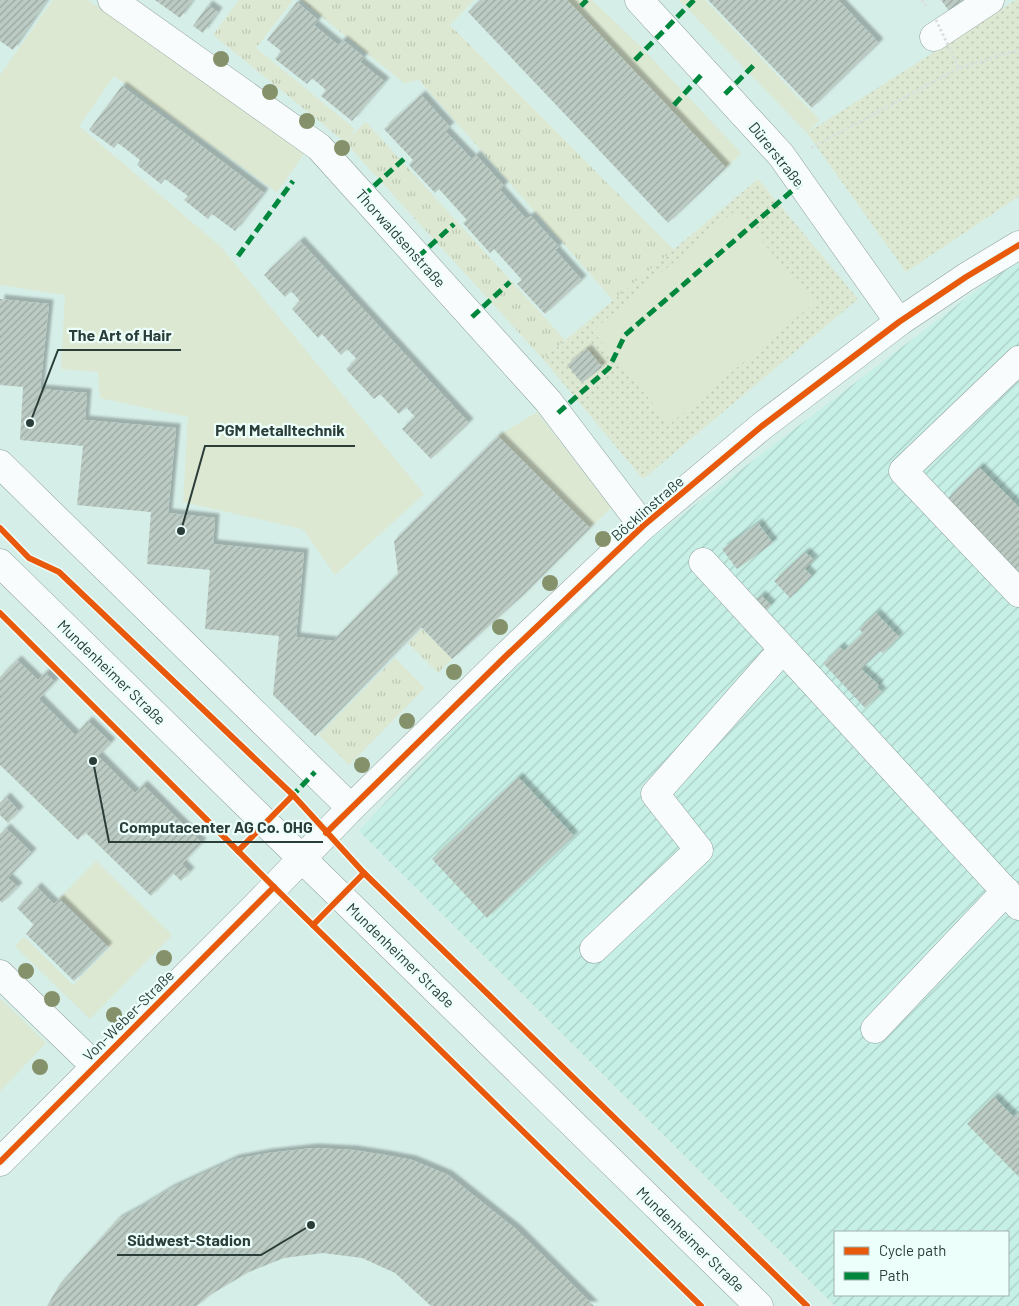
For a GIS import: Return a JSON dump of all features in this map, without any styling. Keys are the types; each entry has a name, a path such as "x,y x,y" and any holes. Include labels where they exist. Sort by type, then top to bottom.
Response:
{"street":[{"name":"Thorwaldsenstraße","path":"112,0 319,147 548,401 643,526"},
{"name":"Dürerstraße","path":"639,0 781,155 900,322"},
{"path":"935,28 990,0"},
{"name":"Böcklinstraße","path":"302,858 499,663 643,526 762,426 900,322 966,277 1019,245"},
{"path":"1019,360 903,471 1019,593"},
{"path":"0,464 352,808"},
{"path":"703,562 1012,898 875,1029"},
{"name":"Mundenheimer Straße","path":"0,563 759,1306"},
{"path":"594,949 699,850 655,794 783,649"},
{"name":"Von-Weber-Straße","path":"0,1162 302,858"},
{"path":"0,974 95,1066"}],"path":[{"path":"935,28 959,68"},
{"path":"781,155 812,148 959,68 1019,50"}],"shaded area":[{"path":"1019,258 1019,1306 835,1306 359,831 578,594"}],"green space":[{"path":"53,0 88,0 304,154 277,192 114,76 79,126 221,247 424,494 335,575 303,529 183,502 188,417 100,398 98,372 61,369 65,295 0,285 0,75"},
{"path":"239,0 293,0 256,48 355,129 348,139 366,122 565,340 543,359 345,142 213,35"},
{"path":"301,0 474,0 450,25 674,250 613,300 419,80 404,83"},
{"path":"567,0 592,0 641,47 741,153 726,168"},
{"path":"679,0 705,0 820,120 807,133"},
{"path":"1016,0 1019,0 1019,196 906,272 807,133"},
{"path":"758,179 858,299 643,479 543,359"},
{"path":"736,210 814,303 670,424 592,331"},
{"path":"537,412 611,508 590,528 498,436"},
{"path":"422,629 452,659 438,673 408,643"},
{"path":"395,658 425,688 349,765 319,735"},
{"path":"96,861 172,935 90,1019 15,946 24,937 73,985 110,948 60,898"},
{"path":"0,998 46,1043 0,1091"}],"building":[{"path":"0,0 47,0 13,50 0,41"},
{"path":"155,0 193,0 180,18"},
{"path":"481,0 567,0 726,168 668,223 468,12"},
{"path":"708,0 838,0 879,43 812,108"},
{"path":"941,0 964,0 949,11"},
{"path":"297,2 318,20 314,25 338,45 343,40 364,57 360,62 385,82 352,121 321,96 326,90 312,78 307,84 275,59 281,51 267,40"},
{"path":"208,5 218,12 203,33 193,26"},
{"path":"122,86 264,193 235,231 212,214 208,219 184,200 188,196 165,179 161,184 137,165 140,160 118,143 114,148 89,130"},
{"path":"421,95 450,127 445,131 472,159 476,155 504,186 500,190 526,219 531,216 559,247 555,250 582,280 545,314 517,284 522,280 494,249 490,253 463,223 467,220 439,189 435,193 409,165 413,160 384,129"},
{"path":"300,241 469,423 431,459 402,429 415,417 406,407 399,414 380,394 374,399 346,369 357,359 347,349 341,355 322,334 318,338 292,309 300,301 291,291 285,297 264,275"},
{"path":"0,299 49,304 40,389 87,393 85,420 176,428 168,513 215,518 213,544 304,553 296,637 333,641 398,574 394,541 498,436 590,528 521,597 452,659 421,627 315,736 273,695 279,636 205,629 210,570 147,564 151,512 77,505 83,446 20,440 23,387 0,385"},
{"path":"587,349 602,367 582,383 567,365"},
{"path":"979,467 1019,507 1019,572 947,499"},
{"path":"758,523 773,543 737,569 722,549"},
{"path":"805,552 814,560 805,569 812,576 790,598 774,581"},
{"path":"761,595 771,605 761,615 750,606"},
{"path":"876,613 899,637 883,653 880,651 861,669 879,685 877,687 882,692 865,708 823,663 840,647 844,651 863,633 859,629"},
{"path":"17,660 38,680 45,673 55,682 39,699 75,735 88,721 111,743 98,756 135,793 143,785 202,843 182,864 190,872 181,881 173,873 151,896 85,832 78,840 0,765 0,677"},
{"path":"518,777 574,836 487,918 432,859"},
{"path":"6,797 19,811 8,823 0,815 0,803"},
{"path":"6,828 32,853 8,878 18,887 2,903 0,901 0,834"},
{"path":"37,887 54,904 59,899 108,947 74,981 26,934 34,925 17,908"},
{"path":"994,1097 1014,1117 1019,1111 1019,1177 967,1124"},
{"path":"313,1148 353,1150 412,1160 448,1175 517,1230 594,1306 431,1306 395,1273 362,1258 323,1253 284,1258 249,1272 210,1295 197,1306 47,1306 60,1284 117,1220 170,1189 235,1159"}],"marked path":[{"path":"581,6 587,0"},
{"path":"635,60 694,0"},
{"path":"725,94 756,63"},
{"path":"674,105 704,72"},
{"path":"363,196 405,158"},
{"path":"238,256 293,181"},
{"path":"558,413 609,368 625,335 801,183"},
{"path":"418,257 454,224"},
{"path":"472,317 510,282"},
{"path":"291,797 315,772"}],"cycle path":[{"path":"326,833 506,656 643,526 762,426 899,322 966,277 1019,245"},
{"path":"0,528 29,558 59,572 293,795 364,873 807,1306"},
{"path":"0,613 274,887 701,1306"},
{"path":"238,851 293,795"},
{"path":"313,925 364,873"},
{"path":"0,1162 274,887"}],"place":[{"name":"The Art of Hair","path":"30,423"},
{"name":"PGM Metalltechnik","path":"181,531"},
{"name":"Computacenter AG Co. OHG","path":"93,761"},
{"name":"Südwest-Stadion","path":"311,1225"}]}
